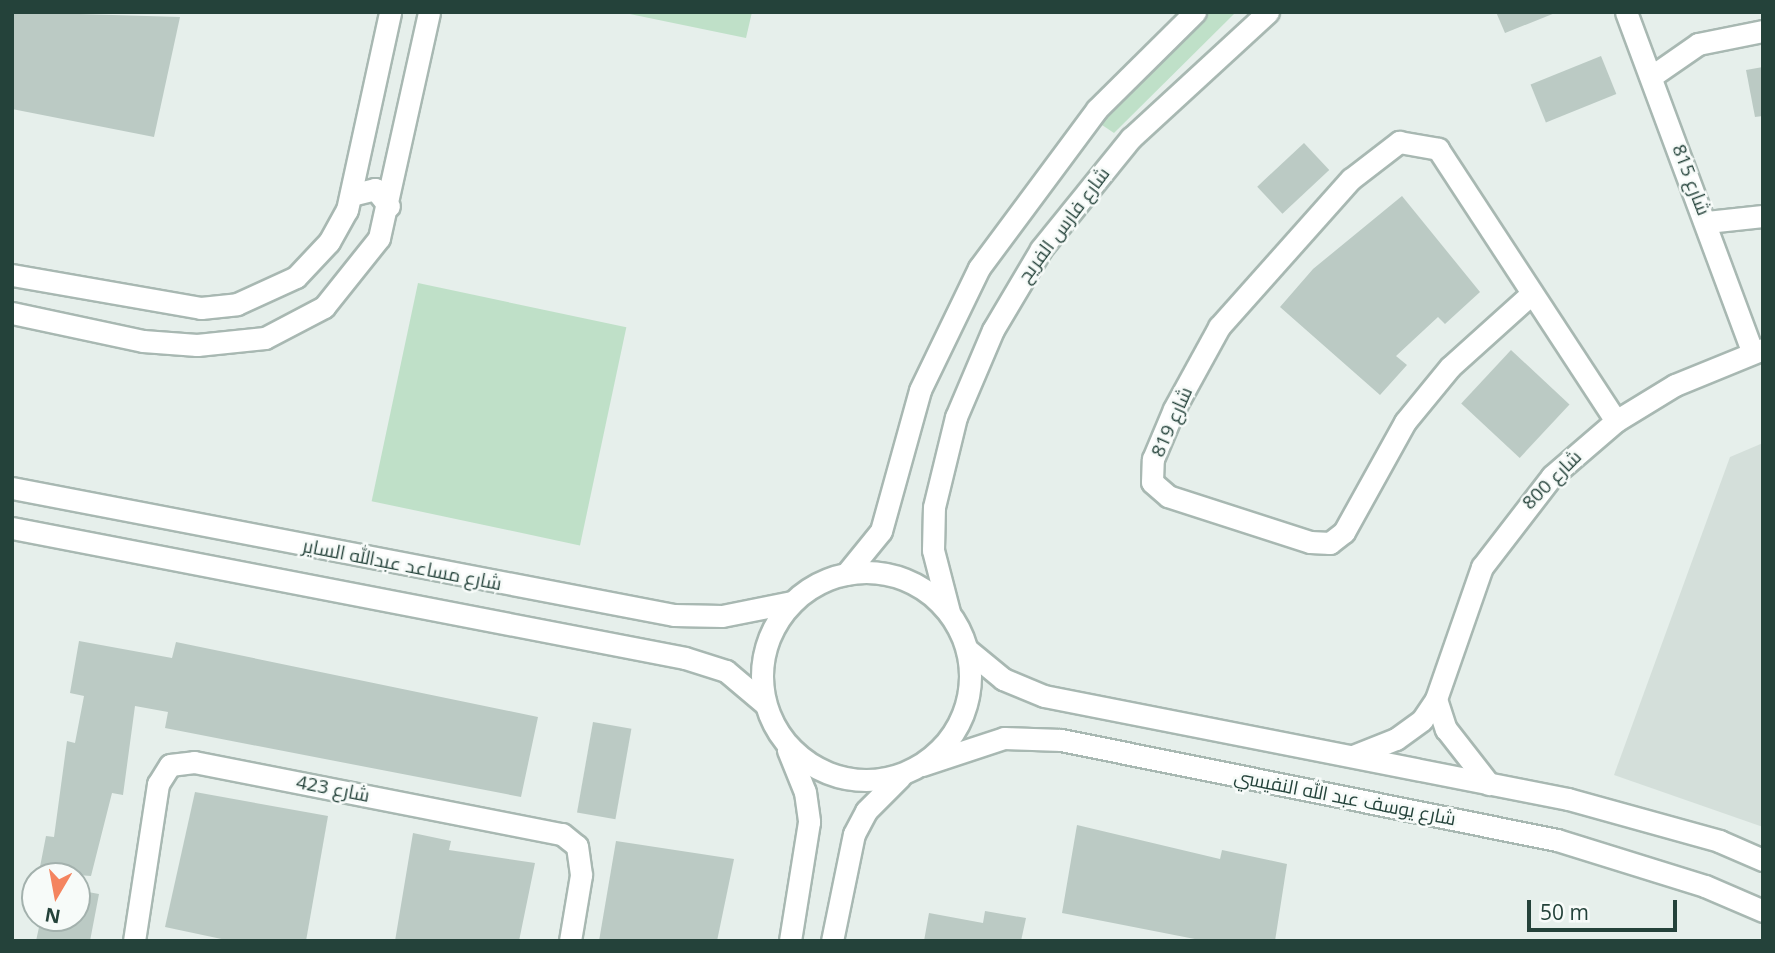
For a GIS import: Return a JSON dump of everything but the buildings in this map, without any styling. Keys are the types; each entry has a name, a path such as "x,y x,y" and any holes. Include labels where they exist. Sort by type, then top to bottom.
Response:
{"street":[{"path":"12,275 132,299 201,308 237,304 296,277 329,242 351,195 390,12"},
{"path":"12,313 143,341 197,345 265,338 324,307 359,269 379,238 389,206 429,12"},
{"path":"846,574 881,530 920,390 979,268 1097,110 1195,12"},
{"name":"شارع فارس الفريح","path":"949,612 933,550 934,507 957,417 993,330 1041,249 1131,138 1268,12"},
{"name":"شارع 815","path":"1626,12 1757,349"},
{"path":"1652,76 1698,44 1763,31"},
{"name":"شارع 819","path":"1530,295 1450,367 1405,422 1344,532 1330,543 1310,542 1168,496 1152,482 1153,459 1174,409 1219,327 1351,179 1399,142 1438,149 1530,295 1616,421"},
{"path":"351,195 375,189 389,206"},
{"path":"1707,222 1763,216"},
{"name":"شارع 800","path":"1353,756 1396,739 1422,720 1436,699 1462,612 1501,536 1552,475 1616,421 1675,385 1757,349"},
{"name":"شارع مساعد عبدالله الساير","path":"12,488 674,615 722,616 792,601"},
{"name":"شارع مساعد عبدالله الساير","path":"12,528 685,658 726,671 764,702"},
{"path":"790,941 808,822 805,792 764,702 761,666 771,631 792,601 817,584 846,574 903,579 949,612 968,650 971,683 964,715 947,744 883,790 854,834 832,941"},
{"path":"968,650 1003,679 1044,696 1353,756 1641,818 1763,860"},
{"path":"1436,699 1446,729 1489,784"},
{"name":"شارع يوسف عبد الله النفيسي","path":"913,770 1004,738 1061,740 1557,840 1763,911"},
{"path":"781,739 806,762 837,777 871,781 913,770"},
{"name":"شارع 423","path":"134,941 158,784 170,765 194,762 562,834 577,846 581,875 570,941"}],"shaded area":[{"path":"1763,443 1763,827 1614,775 1730,457"}],"green space":[{"path":"620,12 752,12 746,38"},
{"path":"1203,12 1236,12 1114,133 1096,121"},
{"path":"418,283 626,327 580,545 372,501"}]}
